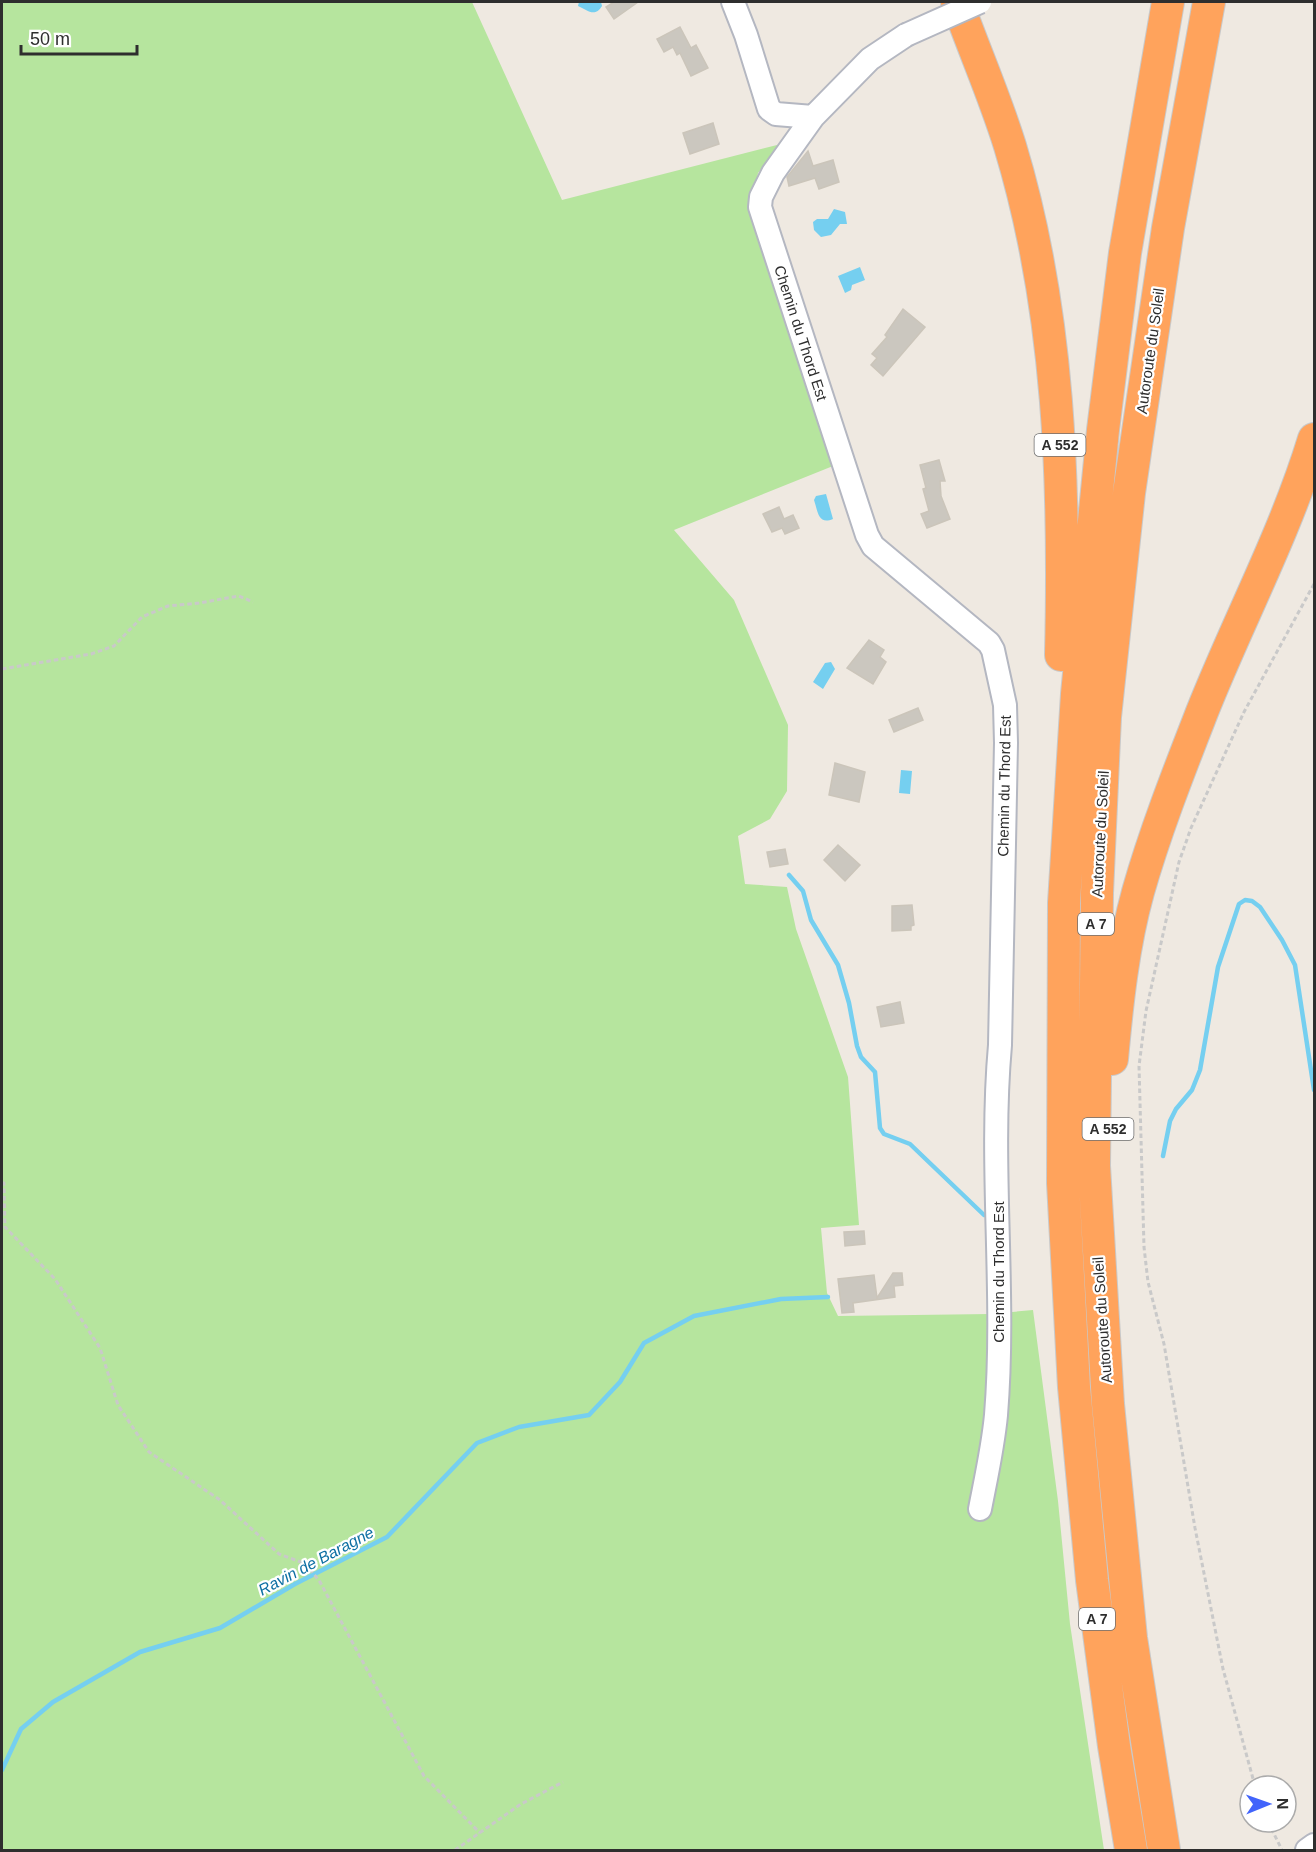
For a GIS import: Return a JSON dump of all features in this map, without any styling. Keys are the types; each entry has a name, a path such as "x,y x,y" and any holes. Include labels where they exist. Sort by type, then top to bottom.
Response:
{"highway":[{"name":"A 552","path":"957,2 1010,146 1044,294 1054,369 1059,438 1063,584 1060,709 1064,903"},
{"name":"Autoroute du Soleil","path":"1131,1851 1114,1746 1092,1580 1074,1387 1064,1183 1064,903 1077,694 1103,430 1125,253 1168,2"},
{"name":"Autoroute du Soleil","path":"1164,1851 1131,1638 1107,1404 1094,1166 1097,893 1105,717 1129,493 1168,228 1209,2"},
{"name":"A 552","path":"1175,1851 1144,1638 1120,1403 1112,1283 1108,1113 1113,1049 1124,960 1137,894 1202,711 1264,573 1307,464 1314,439"}],"street":[{"path":"733,2 769,109 776,114 813,117"},
{"name":"Chemin du Thord Est","path":"980,2 906,35 870,59 813,117 772,173 764,188 760,207 867,535 873,546 989,643 993,650 1005,705 1000,1011 995,1093 999,1307 996,1415 980,1509"},
{"path":"1307,1851 1314,1845"}],"path":[{"path":"1252,1774 1223,1669 1195,1528 1164,1344 1148,1282 1144,1247 1140,1066 1146,1011 1179,862 1191,828 1244,712 1314,584"},
{"path":"2,669 91,654 114,646 142,617 168,606 239,596 254,602"},
{"path":"2,1184 4,1182 6,1227 55,1279 100,1348 118,1405 149,1452 220,1500 279,1554 306,1564 320,1582 424,1776 480,1833"},
{"path":"455,1851 521,1804 563,1782"},
{"path":"1274,1834 1282,1851"}],"green space":[{"path":"2,2 472,2 562,200 781,144 758,173 751,218 838,464 674,530 734,600 788,725 787,791 770,819 738,836 745,884 787,887 796,929 848,1077 859,1225 821,1228 827,1293 838,1316 990,1314 1033,1310 1058,1501 1070,1624 1104,1850 2,1850"}],"water":[{"path":"579,2 601,2 602,6 597,12 591,12 578,6"},
{"path":"834,209 845,212 847,224 840,224 831,235 821,237 814,230 813,222 817,219 828,219"},
{"path":"860,267 865,280 852,285 851,290 845,293 838,276"},
{"path":"826,494 833,519 824,520 819,516 814,500 816,496"},
{"path":"831,662 835,669 823,689 813,682 825,663"},
{"path":"901,770 912,771 910,794 899,793"}],"building":[{"path":"614,2 638,2 614,19 606,7"},
{"path":"680,27 691,48 696,45 708,68 691,76 680,53 677,55 673,47 664,52 657,39"},
{"path":"713,123 719,144 690,154 683,133"},
{"path":"808,151 813,166 833,160 839,182 819,189 815,178 789,186 787,177"},
{"path":"903,309 925,327 883,376 871,365 877,358 872,354 887,337 885,335"},
{"path":"939,460 945,481 940,481 941,496 950,519 927,528 921,514 929,511 920,465"},
{"path":"779,507 784,519 793,515 799,528 785,534 782,528 772,532 763,514"},
{"path":"869,640 884,650 880,657 886,662 873,684 847,668"},
{"path":"918,708 923,720 894,732 889,720"},
{"path":"835,763 865,772 859,802 829,795"},
{"path":"838,845 860,865 845,881 824,860"},
{"path":"785,849 788,864 770,867 767,852"},
{"path":"912,905 914,925 911,926 911,930 892,931 892,906"},
{"path":"900,1002 904,1023 881,1027 877,1007"},
{"path":"864,1231 865,1244 845,1246 844,1232"},
{"path":"893,1273 902,1273 903,1285 894,1286 895,1297 853,1303 854,1312 842,1313 838,1279 874,1275 877,1298"}],"waterway":[{"path":"789,875 803,891 811,920 838,965 849,1003 857,1046 861,1057 875,1072 880,1128 884,1134 910,1144 984,1215"},
{"path":"1163,1156 1170,1121 1176,1109 1192,1090 1200,1070 1218,967 1239,904 1245,900 1252,901 1260,907 1295,965 1314,1090"},
{"name":"Ravin de Baragne","path":"2,1770 21,1729 53,1702 140,1652 220,1628 295,1584 387,1537 477,1443 519,1427 589,1415 620,1382 644,1343 694,1316 781,1299 828,1297"}]}
